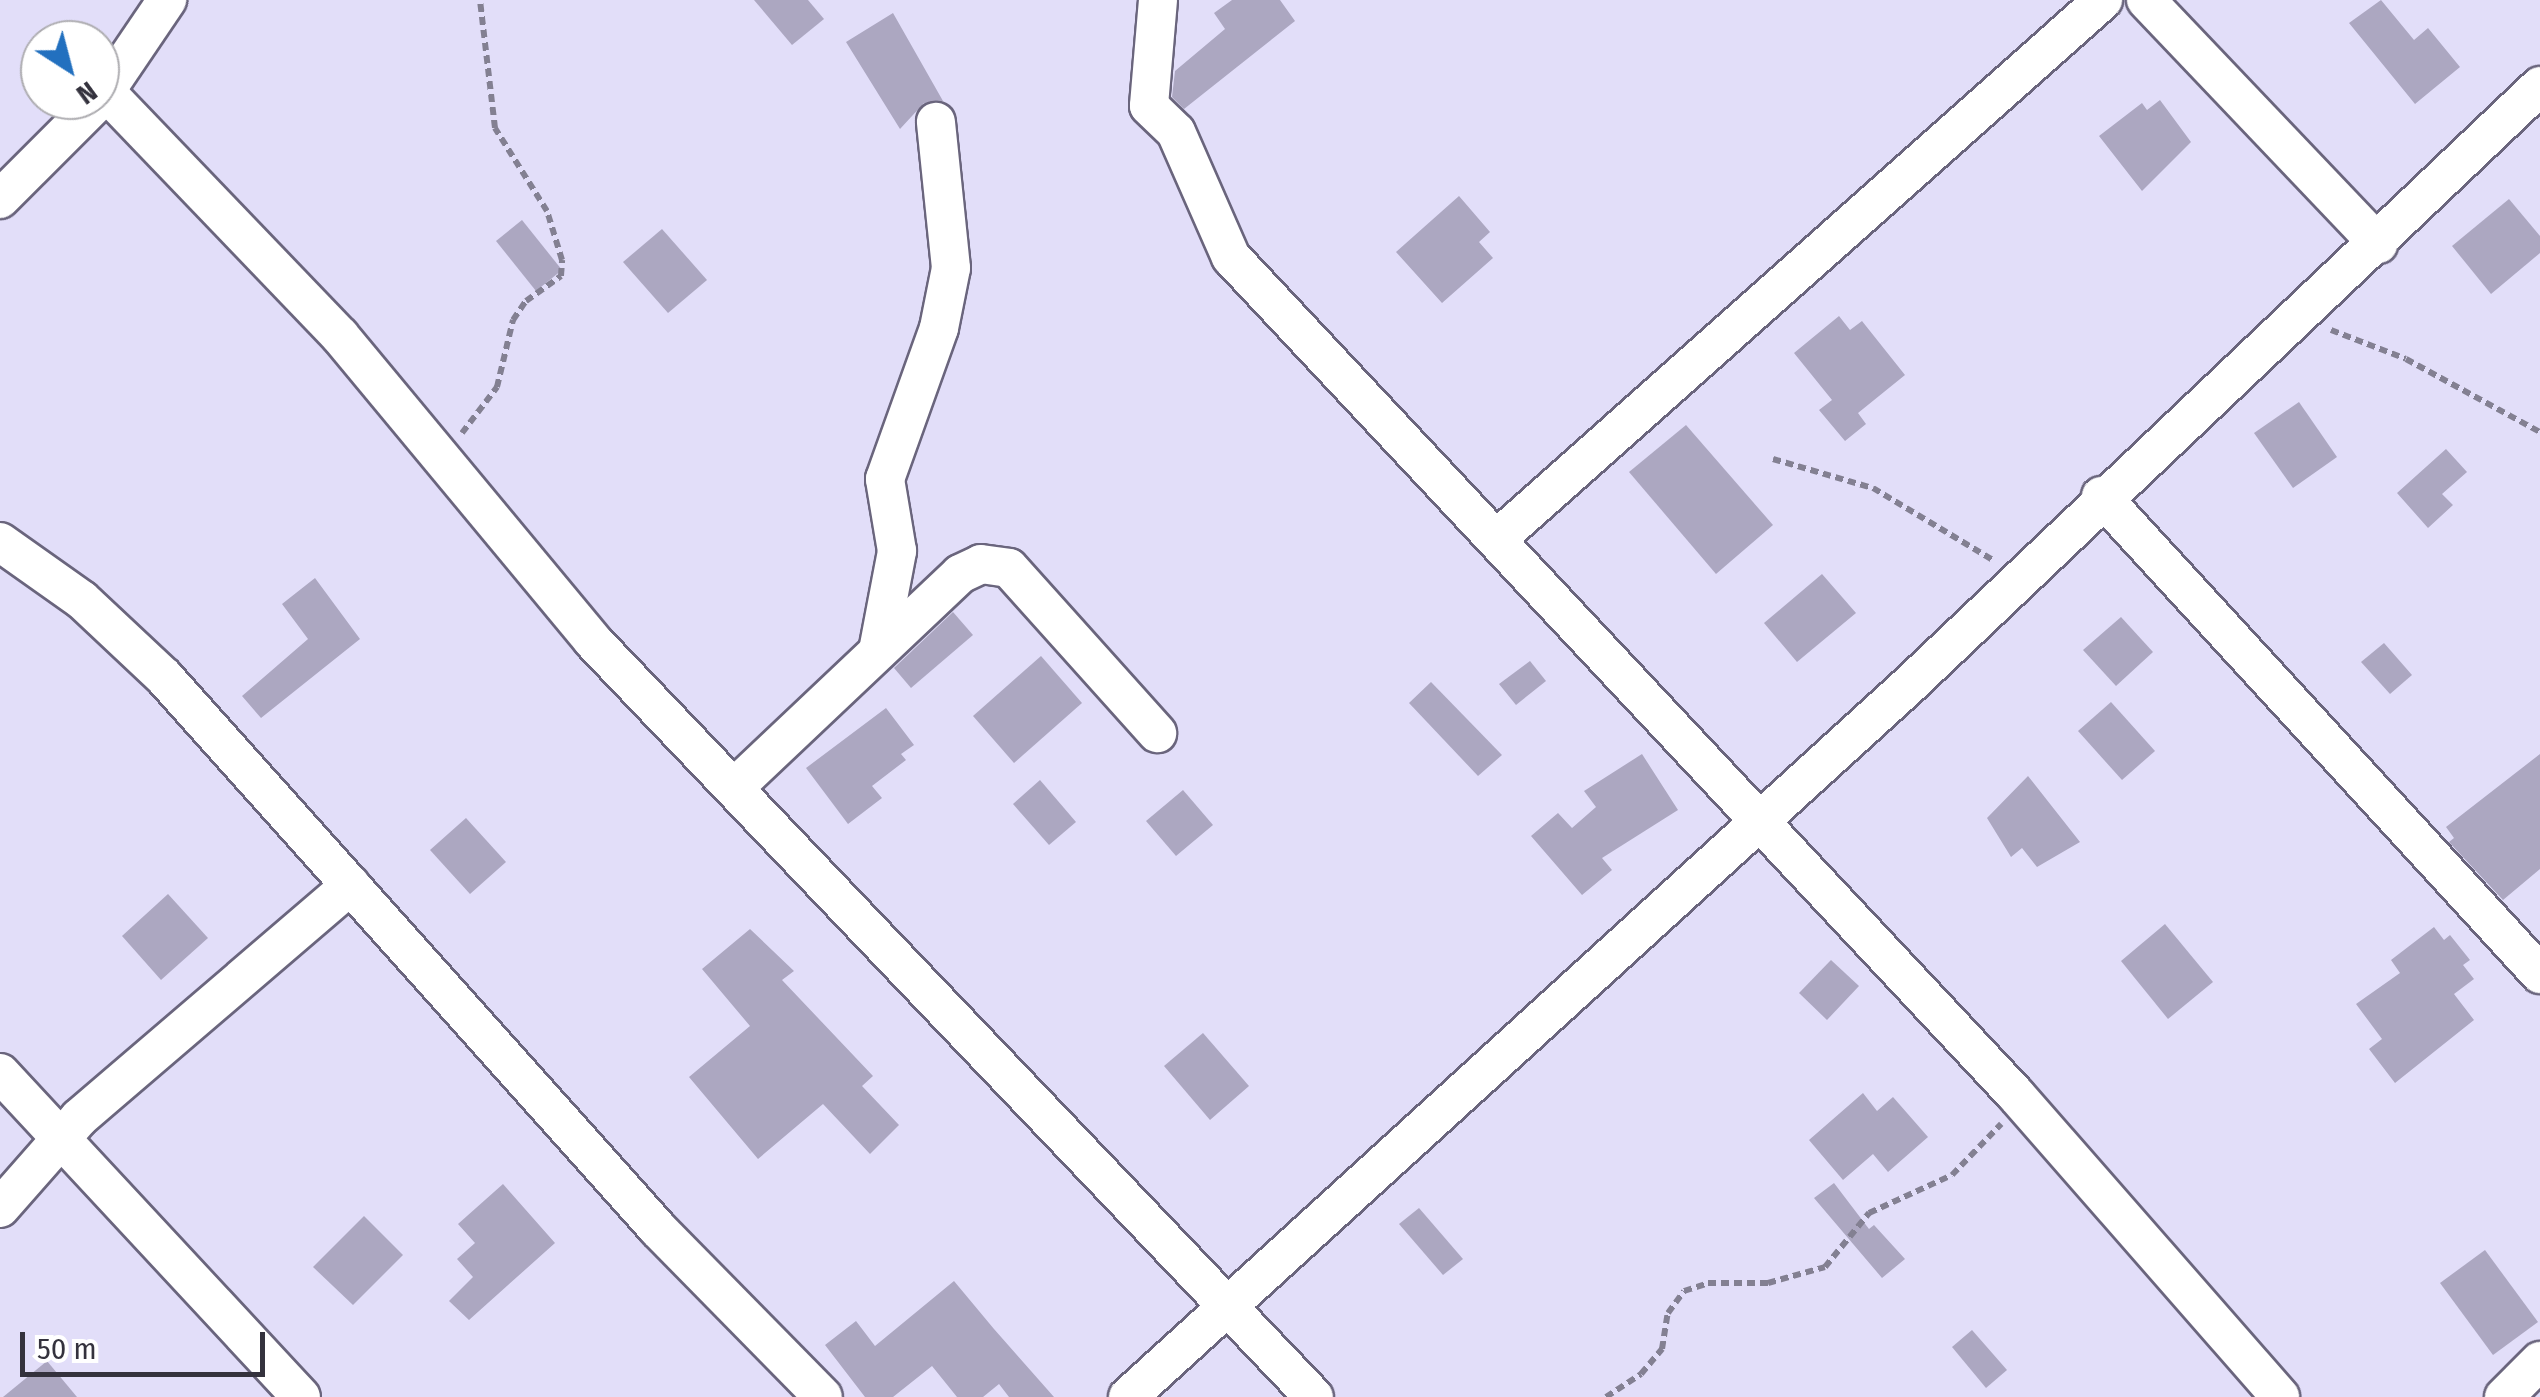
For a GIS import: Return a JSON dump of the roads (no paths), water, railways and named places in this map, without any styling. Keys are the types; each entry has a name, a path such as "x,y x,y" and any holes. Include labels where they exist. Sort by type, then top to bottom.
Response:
{"street":[{"path":"120,70 167,0"},
{"path":"1158,0 1150,106 1176,132 1230,256 2022,1102 2280,1397"},
{"path":"1497,539 2103,0"},
{"path":"2146,0 2378,244"},
{"path":"1128,1397 1760,819 2101,496 2378,244 2540,86"},
{"path":"120,115 340,336 592,640 1314,1397"},
{"path":"0,199 79,120"},
{"path":"878,652 897,551 885,479 940,328 951,268 936,122"},
{"path":"2101,496 2540,974"},
{"path":"0,542 82,600 164,676 658,1229 823,1397"},
{"path":"735,787 960,574 981,564 1009,568 1158,733"},
{"path":"0,1208 60,1140 351,885"},
{"path":"0,1073 301,1397"},
{"path":"2504,1397 2540,1360"}]}
